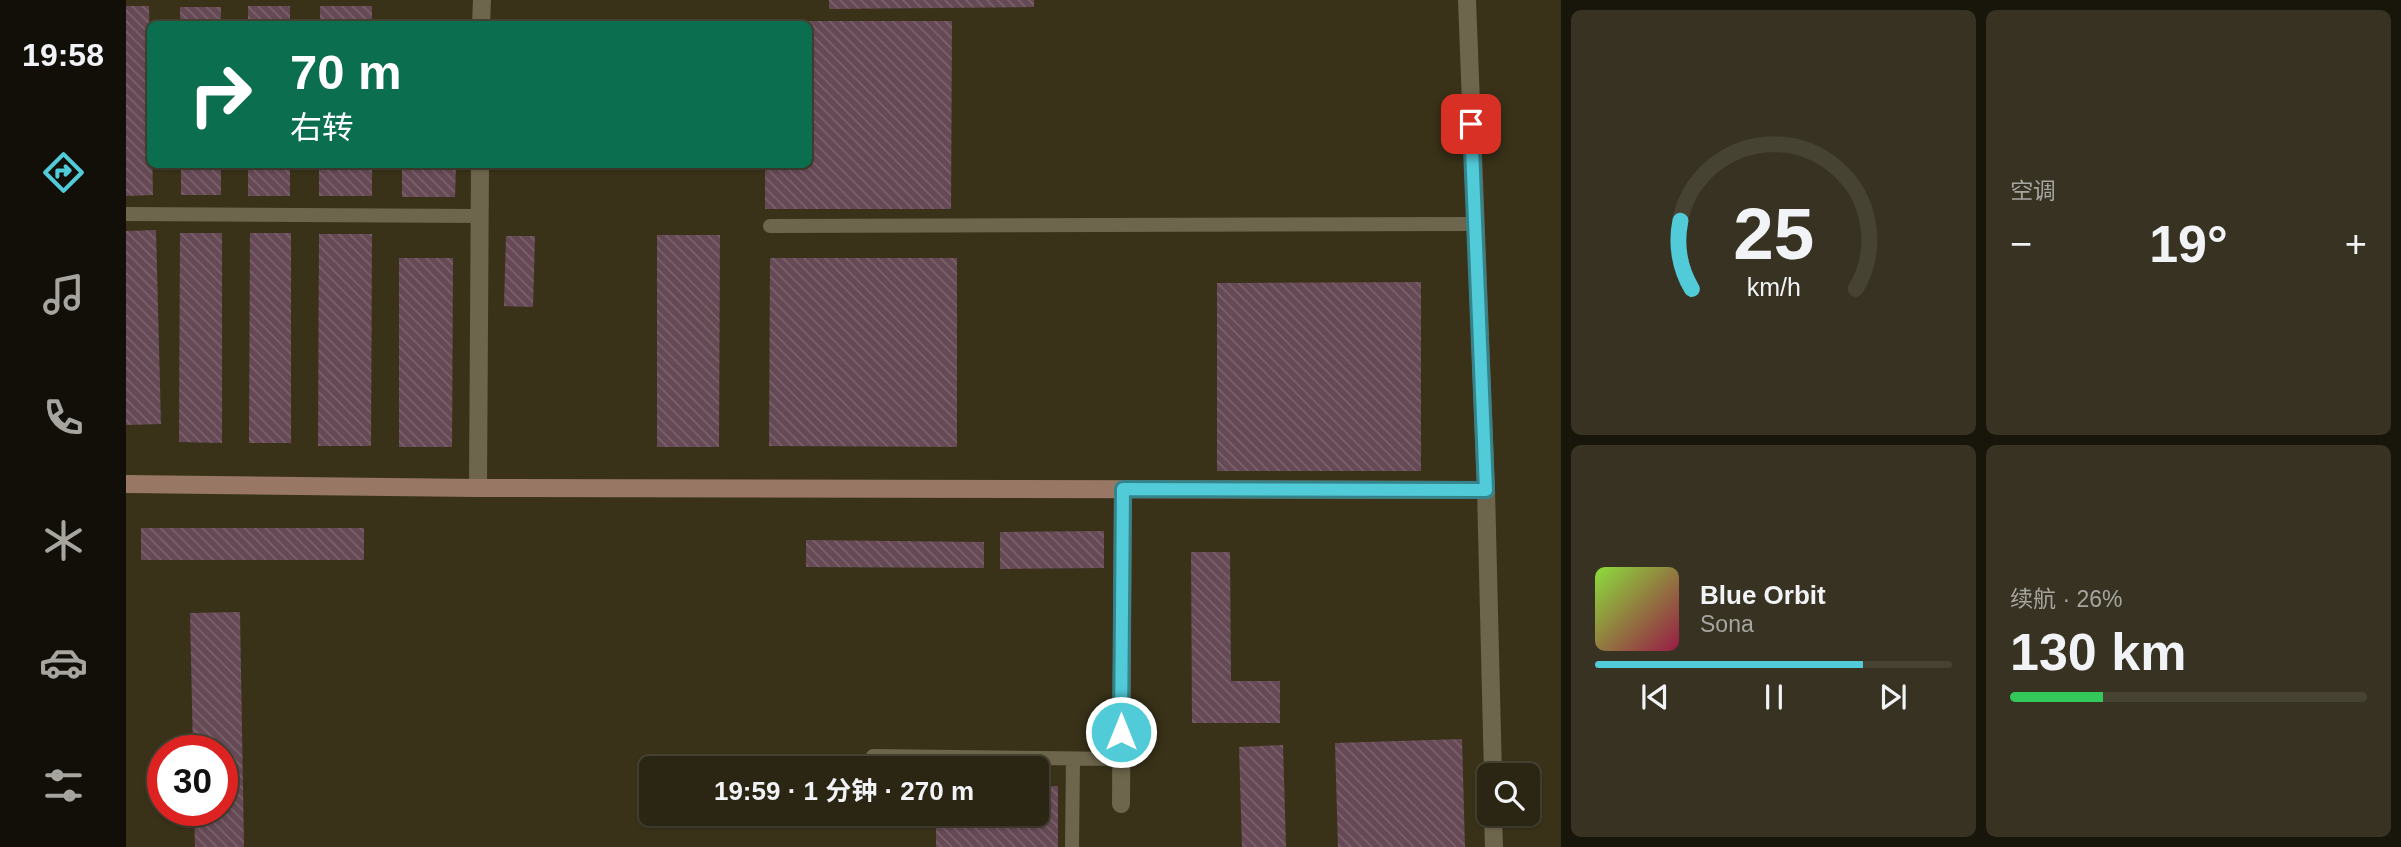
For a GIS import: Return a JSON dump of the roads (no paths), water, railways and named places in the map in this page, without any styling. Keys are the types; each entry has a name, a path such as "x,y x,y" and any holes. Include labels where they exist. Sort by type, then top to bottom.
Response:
{"street":[{"path":"481,21 482,0"},
{"path":"1467,0 1486,490 1493,763"},
{"path":"478,488 480,168"},
{"path":"126,484 478,488 1486,490"},
{"path":"1121,804 1123,489"},
{"path":"1493,826 1494,847"}],"lane":[{"path":"126,214 480,216"},
{"path":"770,226 1475,224"},
{"path":"1049,759 1121,759"},
{"path":"1072,847 1073,759"}]}
